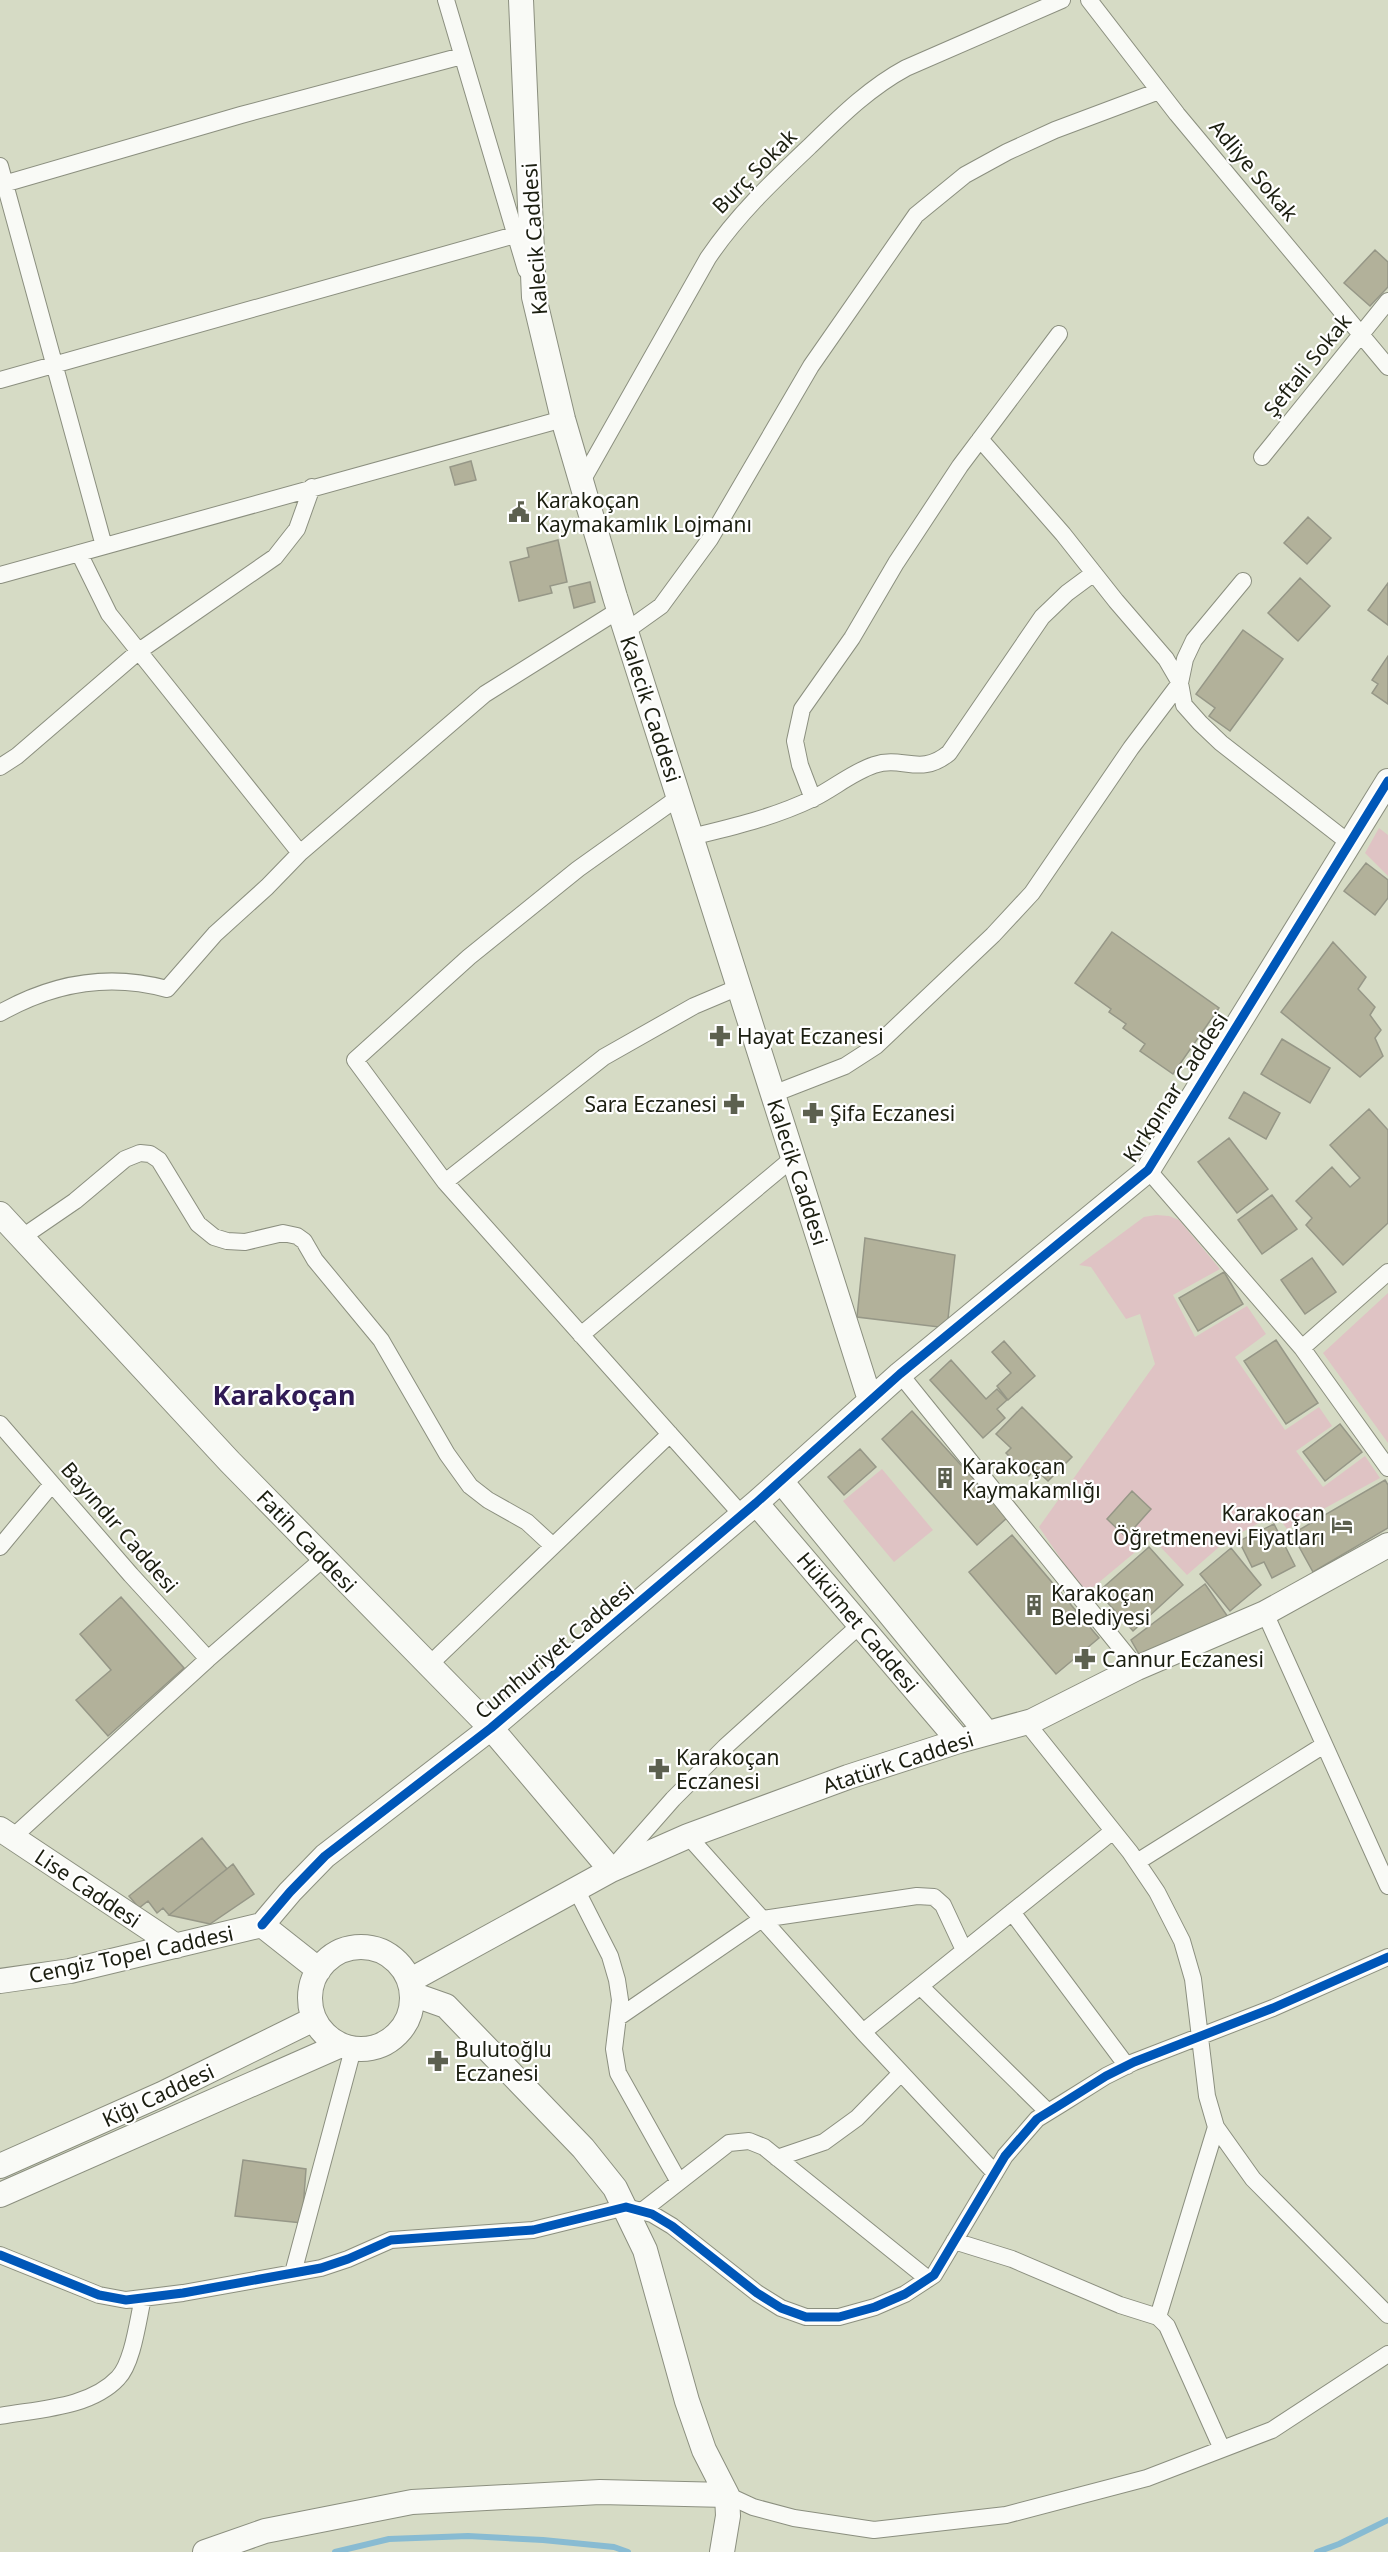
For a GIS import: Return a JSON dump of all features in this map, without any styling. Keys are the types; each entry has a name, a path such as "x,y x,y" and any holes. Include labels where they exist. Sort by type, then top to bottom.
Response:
{"street":[{"path":"446,0 534,297"},
{"name":"Kalecik Caddesi","path":"521,0 534,297 563,418 623,620 870,1400"},
{"name":"Burç Sokak","path":"582,481 708,258 726,230 748,205 855,103 885,79 1062,0"},
{"name":"Adliye Sokak","path":"1089,0 1159,91 1388,367"},
{"path":"2,184 241,115 462,56"},
{"path":"0,1013 35,996 81,983 141,982 167,989 215,934 267,887 300,852 485,694 623,620 661,606 710,539 811,366 916,215 964,175 1007,152 1055,130 1159,91"},
{"path":"0,166 2,184 104,546"},
{"path":"0,380 515,235"},
{"name":"Şeftali Sokak","path":"1262,458 1360,333 1388,301"},
{"path":"813,799 800,765 795,741 802,709 852,638 896,563 980,439 1059,334"},
{"path":"0,575 563,418"},
{"path":"980,439 1063,534 1166,659 1180,683 1184,705 1200,723 1221,743 1348,842"},
{"path":"0,767 17,756 139,651 275,557 297,529 312,487"},
{"path":"80,553 109,614 300,852"},
{"path":"691,837 762,819 813,799 874,765 890,763 923,765 938,762 949,753 1042,617 1067,593 1094,573"},
{"path":"773,1094 845,1066 876,1046 993,935 1032,892 1131,748 1180,683 1185,659 1194,640 1243,581"},
{"name":"Kırkpınar Caddesi","path":"870,1400 1148,1170 1348,842 1388,781"},
{"path":"679,797 578,869 470,957 355,1060 445,1182 670,1434 749,1509"},
{"path":"445,1182 604,1057 694,1006 739,987"},
{"path":"21,1238 75,1201 125,1159 140,1153 150,1154 159,1160 198,1224 214,1237 227,1241 245,1242 283,1233 297,1236 304,1241 321,1268 381,1340 447,1454 470,1486 488,1500 527,1522 553,1546"},
{"path":"581,1335 793,1158"},
{"path":"1148,1170 1302,1348 1388,1468"},
{"name":"Fatih Caddesi","path":"0,1214 324,1558 491,1728 611,1870"},
{"path":"1302,1348 1388,1272"},
{"path":"900,1374 1137,1668"},
{"name":"Cumhuriyet Caddesi","path":"262,1925 325,1856 491,1728 749,1509 870,1400"},
{"name":"Bayındır Caddesi","path":"0,1424 130,1575 208,1659"},
{"path":"429,1665 670,1434"},
{"path":"781,1481 987,1733"},
{"path":"0,1547 52,1484"},
{"name":"Hükümet Caddesi","path":"749,1509 860,1625 959,1741"},
{"name":"Atatürk Caddesi","path":"411,1987 611,1870 688,1836 848,1777 1026,1722 1137,1668 1265,1613 1388,1545"},
{"path":"6,1833 324,1558"},
{"path":"1265,1613 1388,1886"},
{"path":"611,1870 673,1799 860,1625"},
{"path":"1026,1722 1137,1862 1157,1893 1182,1941 1193,1978 1207,2096 1216,2127 1253,2179 1388,2315"},
{"path":"1137,1862 1324,1745"},
{"path":"862,2032 1113,1831"},
{"name":"Lise Caddesi","path":"6,1833 176,1946"},
{"path":"688,1836 862,2032 994,2173"},
{"path":"576,1889 610,1956 620,2000 614,2049 618,2073 679,2182"},
{"path":"619,2017 762,1919 917,1896 934,1897 943,1905 964,1950"},
{"path":"1012,1912 1127,2066"},
{"path":"262,1925 319,1970"},
{"name":"Cengiz Topel Caddesi","path":"0,1981 70,1971 262,1925"},
{"path":"367,1947 381,1951 403,1968 411,1987 412,2008 407,2022 399,2033 378,2047 365,2050 347,2047 330,2039 314,2019 310,1994 319,1970 328,1959 340,1952 367,1947"},
{"path":"634,2209 652,2214 690,2238 757,2293 781,2308 806,2317 839,2317 875,2307 905,2294 934,2275 1005,2156 1048,2112 1106,2076 1127,2066 1274,2007 1388,1957"},
{"path":"920,1986 1048,2112"},
{"path":"411,1987 446,2006 582,2148 634,2209 687,2401 704,2450 728,2505 722,2552"},
{"name":"Kiğı Caddesi","path":"0,2166 162,2094 314,2019"},
{"path":"0,2195 347,2047"},
{"path":"293,2273 347,2047"},
{"path":"777,2158 824,2142 857,2118 901,2073"},
{"path":"1158,2318 1216,2127"},
{"path":"0,2255 99,2295 126,2300 143,2298 321,2268 391,2240 533,2230 634,2209 679,2182 729,2143 735,2141 757,2143 928,2279"},
{"path":"954,2241 1012,2259 1120,2305 1158,2318 1167,2326 1222,2449"},
{"path":"0,2416 90,2398 119,2378 129,2357 143,2298"},
{"path":"205,2552 265,2531 412,2502 600,2492 753,2506 794,2518 874,2530 1006,2515 1147,2478 1272,2430 1388,2354"}],"shaded area":[{"path":"1379,828 1388,835 1388,876 1365,853"},
{"path":"1156,1215 1179,1220 1220,1269 1173,1295 1195,1337 1247,1306 1266,1334 1235,1357 1285,1430 1319,1407 1332,1426 1296,1451 1323,1487 1365,1456 1380,1478 1287,1529 1276,1514 1227,1540 1187,1575 1152,1538 1085,1594 1039,1527 1155,1364 1140,1314 1126,1319 1091,1267 1079,1265 1144,1217"},
{"path":"1388,1293 1388,1443 1323,1353"},
{"path":"882,1469 933,1530 894,1562 843,1501"}],"building":[{"path":"1375,250 1388,262 1388,287 1370,306 1344,283"},
{"path":"471,461 476,480 455,485 450,467"},
{"path":"1308,517 1331,538 1307,564 1284,543"},
{"name":"Karakoçan Kaymakamlık Lojmanı","path":"558,540 567,582 550,586 552,593 519,601 510,562 529,557 527,548"},
{"path":"1300,578 1330,606 1298,641 1268,613"},
{"path":"590,582 595,602 574,608 569,587"},
{"path":"1388,583 1388,625 1368,610"},
{"path":"1243,630 1283,659 1230,731 1209,716 1215,708 1196,694"},
{"path":"1388,656 1388,704 1372,693 1378,684 1372,680"},
{"path":"1366,863 1388,880 1388,898 1375,915 1344,891"},
{"path":"1112,932 1219,1008 1173,1074 1140,1051 1145,1044 1123,1028 1126,1024 1109,1012 1111,1009 1075,983"},
{"path":"1333,942 1366,977 1358,989 1375,1007 1370,1015 1381,1030 1375,1038 1383,1056 1360,1077 1281,1012"},
{"path":"1282,1039 1330,1068 1310,1103 1261,1074"},
{"path":"1244,1092 1280,1113 1266,1139 1229,1118"},
{"path":"1369,1109 1388,1130 1388,1223 1343,1265 1306,1225 1312,1218 1296,1201 1332,1167 1350,1187 1360,1178 1330,1145"},
{"path":"1229,1138 1268,1189 1237,1213 1198,1162"},
{"path":"1272,1195 1297,1229 1262,1254 1238,1220"},
{"path":"865,1238 955,1255 947,1328 857,1317"},
{"path":"1312,1258 1336,1292 1305,1314 1281,1280"},
{"path":"1224,1272 1243,1304 1198,1331 1179,1298"},
{"path":"1276,1340 1318,1403 1286,1424 1244,1361"},
{"path":"1004,1341 1035,1376 1008,1400 997,1386 1011,1373 992,1352"},
{"path":"951,1360 986,1399 997,1389 1007,1400 997,1409 1005,1418 983,1438 930,1380"},
{"path":"1022,1407 1072,1457 1048,1481 1035,1469 1029,1476 1006,1453 1011,1448 996,1434"},
{"name":"Karakoçan Kaymakamlığı","path":"912,1411 1008,1517 977,1545 882,1439"},
{"path":"1340,1424 1362,1452 1325,1481 1303,1452"},
{"path":"860,1449 876,1467 844,1495 828,1477"},
{"path":"1385,1480 1388,1485 1388,1528 1313,1572 1292,1534"},
{"path":"1132,1491 1151,1509 1126,1537 1107,1519"},
{"path":"1274,1524 1295,1566 1272,1578 1264,1562 1252,1567 1239,1541"},
{"name":"Karakoçan Belediyesi","path":"1012,1535 1099,1638 1056,1674 969,1572"},
{"path":"1149,1547 1183,1585 1133,1631 1098,1592"},
{"path":"1231,1548 1261,1585 1230,1611 1200,1574"},
{"path":"1205,1584 1228,1617 1144,1663 1131,1640"},
{"path":"121,1597 184,1668 108,1736 76,1700 111,1670 80,1634"},
{"path":"202,1838 227,1869 169,1915 163,1908 157,1913 148,1901 139,1908 129,1896"},
{"path":"233,1864 254,1894 210,1924 169,1915"},
{"path":"243,2160 306,2169 302,2223 235,2216"}],"waterway":[{"path":"1317,2552 1388,2520"},
{"path":"335,2552 389,2539 468,2536 614,2547 628,2552"}],"cycle path":[{"path":"262,1925 325,1856 491,1728 756,1503 900,1374 1148,1170 1388,781"},
{"path":"0,2255 99,2295 126,2300 183,2293 321,2268 391,2240 533,2230 626,2207 652,2214 672,2226 757,2293 781,2308 806,2317 839,2317 875,2307 905,2294 934,2275 1005,2156 1037,2119 1106,2076 1134,2062 1273,2008 1388,1957"}],"place":[{"name":"Karakoçan Kaymakamlık Lojmanı","path":"519,512"},
{"name":"Hayat Eczanesi","path":"720,1036"},
{"name":"Sara Eczanesi","path":"734,1104"},
{"name":"Şifa Eczanesi","path":"813,1113"},
{"name":"Karakoçan Kaymakamlığı","path":"945,1478"},
{"name":"Karakoçan Öğretmenevi Fiyatları","path":"1342,1525"},
{"name":"Karakoçan Belediyesi","path":"1034,1605"},
{"name":"Cannur Eczanesi","path":"1085,1659"},
{"name":"Karakoçan Eczanesi","path":"659,1769"},
{"name":"Bulutoğlu Eczanesi","path":"438,2061"}],"district":[{"name":"Karakoçan","path":"284,1394"}]}
